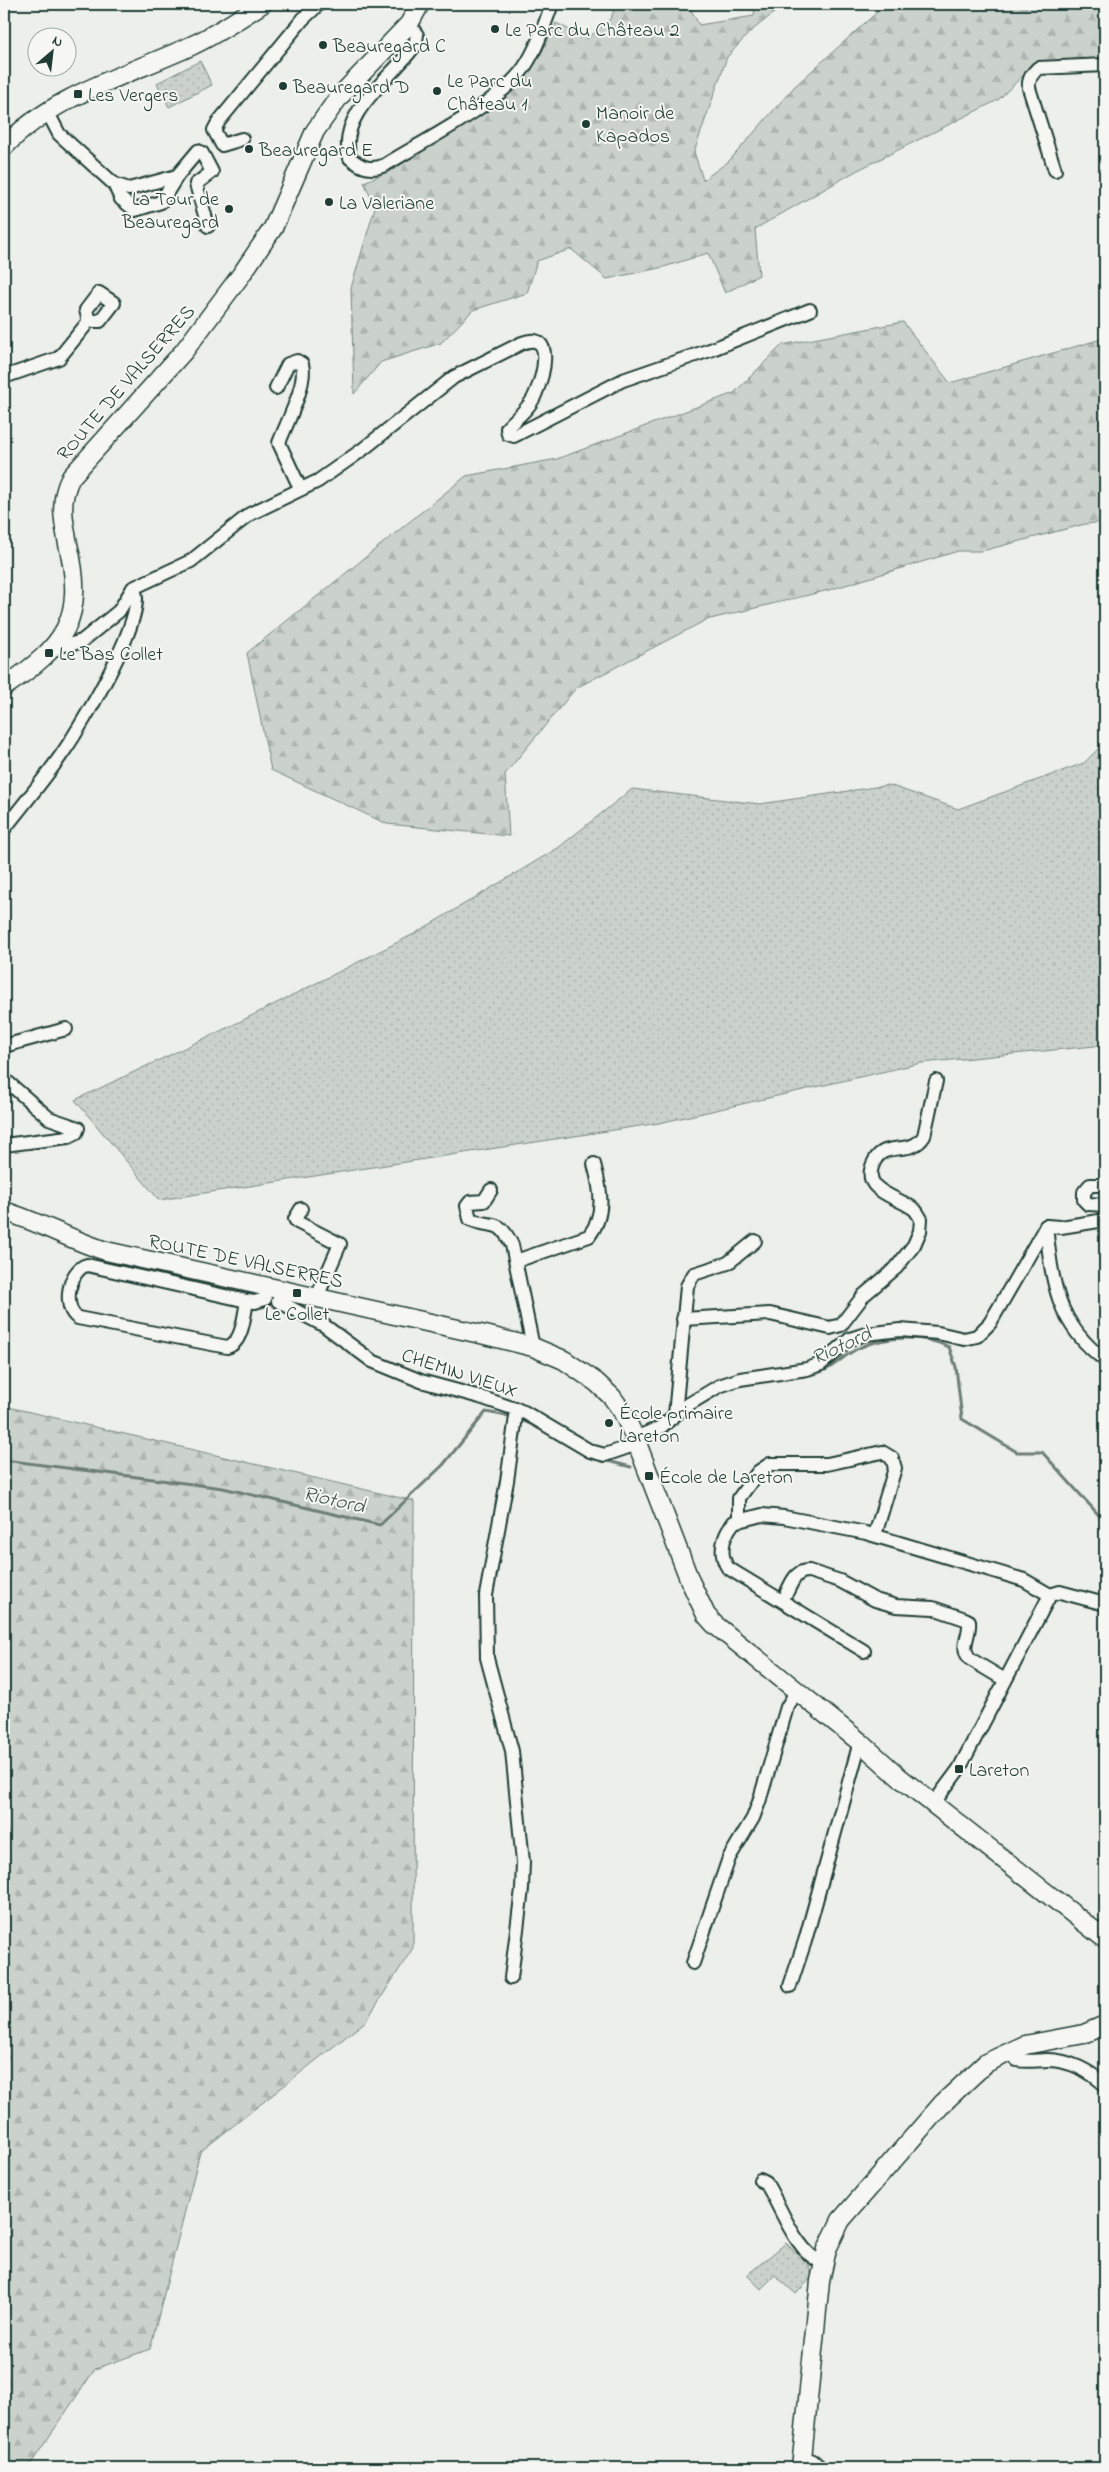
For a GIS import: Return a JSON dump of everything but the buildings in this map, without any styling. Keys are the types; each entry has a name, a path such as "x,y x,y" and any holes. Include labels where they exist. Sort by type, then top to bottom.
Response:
{"street":[{"path":"4,147 28,124 47,111 78,94 195,44 262,4"},
{"path":"242,139 222,145 214,130 297,26 319,4"},
{"name":"ROUTE DE VALSERRES","path":"4,687 28,671 57,644 71,618 75,594 75,572 62,506 66,487 82,463 184,351 266,240 284,204 315,131 339,97 409,24 420,4"},
{"path":"409,24 417,35 415,45 371,96 350,129 347,148 350,158 366,168 375,169 385,165 504,89 530,58 539,40 552,4"},
{"path":"1055,170 1029,88 1028,83 1032,74 1038,68 1105,65"},
{"path":"47,111 59,134 114,184 121,199 135,210 161,202 177,176 198,151 202,153 212,172 196,184 208,226"},
{"path":"114,184 129,189 177,176"},
{"path":"57,644 69,645 82,641 119,611 133,588 191,561 250,514 300,488 318,481 382,434 454,377 530,340 544,346 546,354 535,396 507,428 508,434 514,436 622,380 710,350 810,310"},
{"path":"4,377 59,358 89,321"},
{"path":"276,388 288,364 297,361 302,364 304,371 302,383 279,443 300,488"},
{"path":"4,829 64,751 108,676 133,622 138,600 133,588"},
{"path":"4,1046 66,1029"},
{"path":"4,1079 49,1118 78,1128 76,1133 68,1137 4,1145"},
{"path":"684,1319 770,1314 830,1328 840,1325 864,1295 896,1268 914,1245 920,1231 921,1219 915,1210 878,1189 873,1180 872,1169 876,1158 882,1152 914,1148 920,1143 924,1136 936,1081"},
{"path":"516,1261 589,1236 600,1218 601,1190 594,1164"},
{"path":"1105,1185 1090,1185 1084,1192 1084,1200 1088,1204 1105,1205"},
{"path":"491,1190 484,1201 470,1202 467,1206 470,1219 480,1224 495,1225 505,1230 512,1244 533,1348"},
{"path":"301,1209 295,1219 297,1222 340,1244 317,1297"},
{"name":"ROUTE DE VALSERRES","path":"4,1211 20,1216 73,1240 106,1251 264,1292 317,1297 485,1335 533,1348 564,1360 596,1382 612,1397 636,1441 690,1582 706,1615 738,1646 860,1742"},
{"path":"1105,1220 1061,1227 1046,1226 1054,1287 1062,1310 1071,1327 1095,1353 1105,1360"},
{"name":"CHEMIN VIEUX","path":"281,1295 372,1361 515,1415 590,1451 605,1455 661,1427 675,1415 719,1386 740,1379 807,1369 821,1364 850,1338 900,1330 938,1333 964,1338 977,1336 990,1323 1046,1226"},
{"path":"675,1415 687,1286 694,1274 728,1263 755,1241"},
{"path":"248,1301 238,1337 231,1346 227,1347 78,1318 70,1312 69,1306 73,1279 78,1270 87,1265 248,1301 261,1301 264,1292"},
{"path":"511,1978 522,1889 523,1862 512,1751 486,1658 486,1594 507,1482 515,1415"},
{"path":"739,1520 739,1498 758,1472 770,1464 827,1464 882,1452 892,1458 895,1468 876,1535"},
{"path":"864,1651 728,1568 722,1555 723,1543 730,1527 739,1520 762,1515 784,1517 876,1535 1024,1580 1050,1595"},
{"path":"787,1592 796,1576 804,1571 809,1571 840,1582 875,1600 896,1606 933,1608 965,1619 969,1621 970,1626 965,1644 966,1654 970,1659 1005,1680"},
{"path":"939,1802 959,1769 1050,1595 1060,1592 1105,1604"},
{"path":"693,1963 729,1858 753,1818 787,1706 796,1692"},
{"path":"860,1742 899,1777 939,1802"},
{"path":"860,1742 896,1764 939,1802 1105,1939"},
{"path":"790,1986 805,1941 860,1742"},
{"path":"822,2468 813,2461 802,2463 824,2263 833,2234 841,2220 871,2183 958,2088 986,2064 1025,2045 1084,2034 1105,2024"},
{"path":"1010,2051 1017,2060 1029,2062 1050,2060 1081,2068 1105,2085"},
{"path":"760,2180 766,2183 787,2224 813,2259 824,2263"}],"green space":[{"path":"616,4 688,4 699,25 754,16 755,4 785,4 750,32 727,57 694,152 703,180 729,161 794,87 886,4 1105,4 1105,62 1034,65 998,100 856,171 755,229 759,275 725,293 708,253 664,267 607,279 571,249 537,261 527,293 473,310 441,343 381,362 354,394 351,288 375,207 364,182 394,169 500,101 540,56 556,23 587,39 611,18"},
{"path":"200,61 212,85 169,107 157,83"},
{"path":"903,322 950,383 1105,338 1105,522 1085,524 982,551 958,551 829,590 706,620 576,688 505,774 509,836 387,824 271,770 247,653 466,476 557,459 734,393 782,345"},
{"path":"1105,742 1105,1045 921,1063 659,1123 159,1200 75,1100 235,1024 414,934 558,848 632,789 760,804 889,785 958,809 1084,763"},
{"path":"4,1406 414,1501 413,1948 366,2021 200,2152 150,2349 95,2369 28,2468 4,2468"},
{"path":"786,2243 809,2265 812,2277 796,2294 775,2275 761,2289 747,2275"}],"waterway":[{"name":"Riotord","path":"803,1376 821,1372 853,1351 871,1343 893,1339 917,1338 949,1347 956,1367 962,1419 1017,1452 1042,1452 1105,1522"},
{"name":"Riotord","path":"655,1441 690,1411 717,1395"},
{"name":"Riotord","path":"4,1460 223,1488 380,1525 443,1465 486,1412 513,1417"},
{"name":"Riotord","path":"519,1419 541,1429"},
{"name":"Riotord","path":"604,1460 631,1467"}],"place":[{"name":"Le Parc du Château 2","path":"495,29"},
{"name":"Beauregard C","path":"323,45"},
{"name":"Beauregard D","path":"283,86"},
{"name":"Le Parc du Château 1","path":"437,91"},
{"name":"Les Vergers","path":"78,94"},
{"name":"Manoir de Kapados","path":"586,124"},
{"name":"Beauregard E","path":"249,149"},
{"name":"La Valeriane","path":"329,202"},
{"name":"La Tour de Beauregard","path":"229,209"},
{"name":"Le Bas Collet","path":"49,653"},
{"name":"Le Collet","path":"297,1293"},
{"name":"École primaire Lareton","path":"609,1423"},
{"name":"École de Lareton","path":"649,1476"},
{"name":"Lareton","path":"959,1769"}]}
